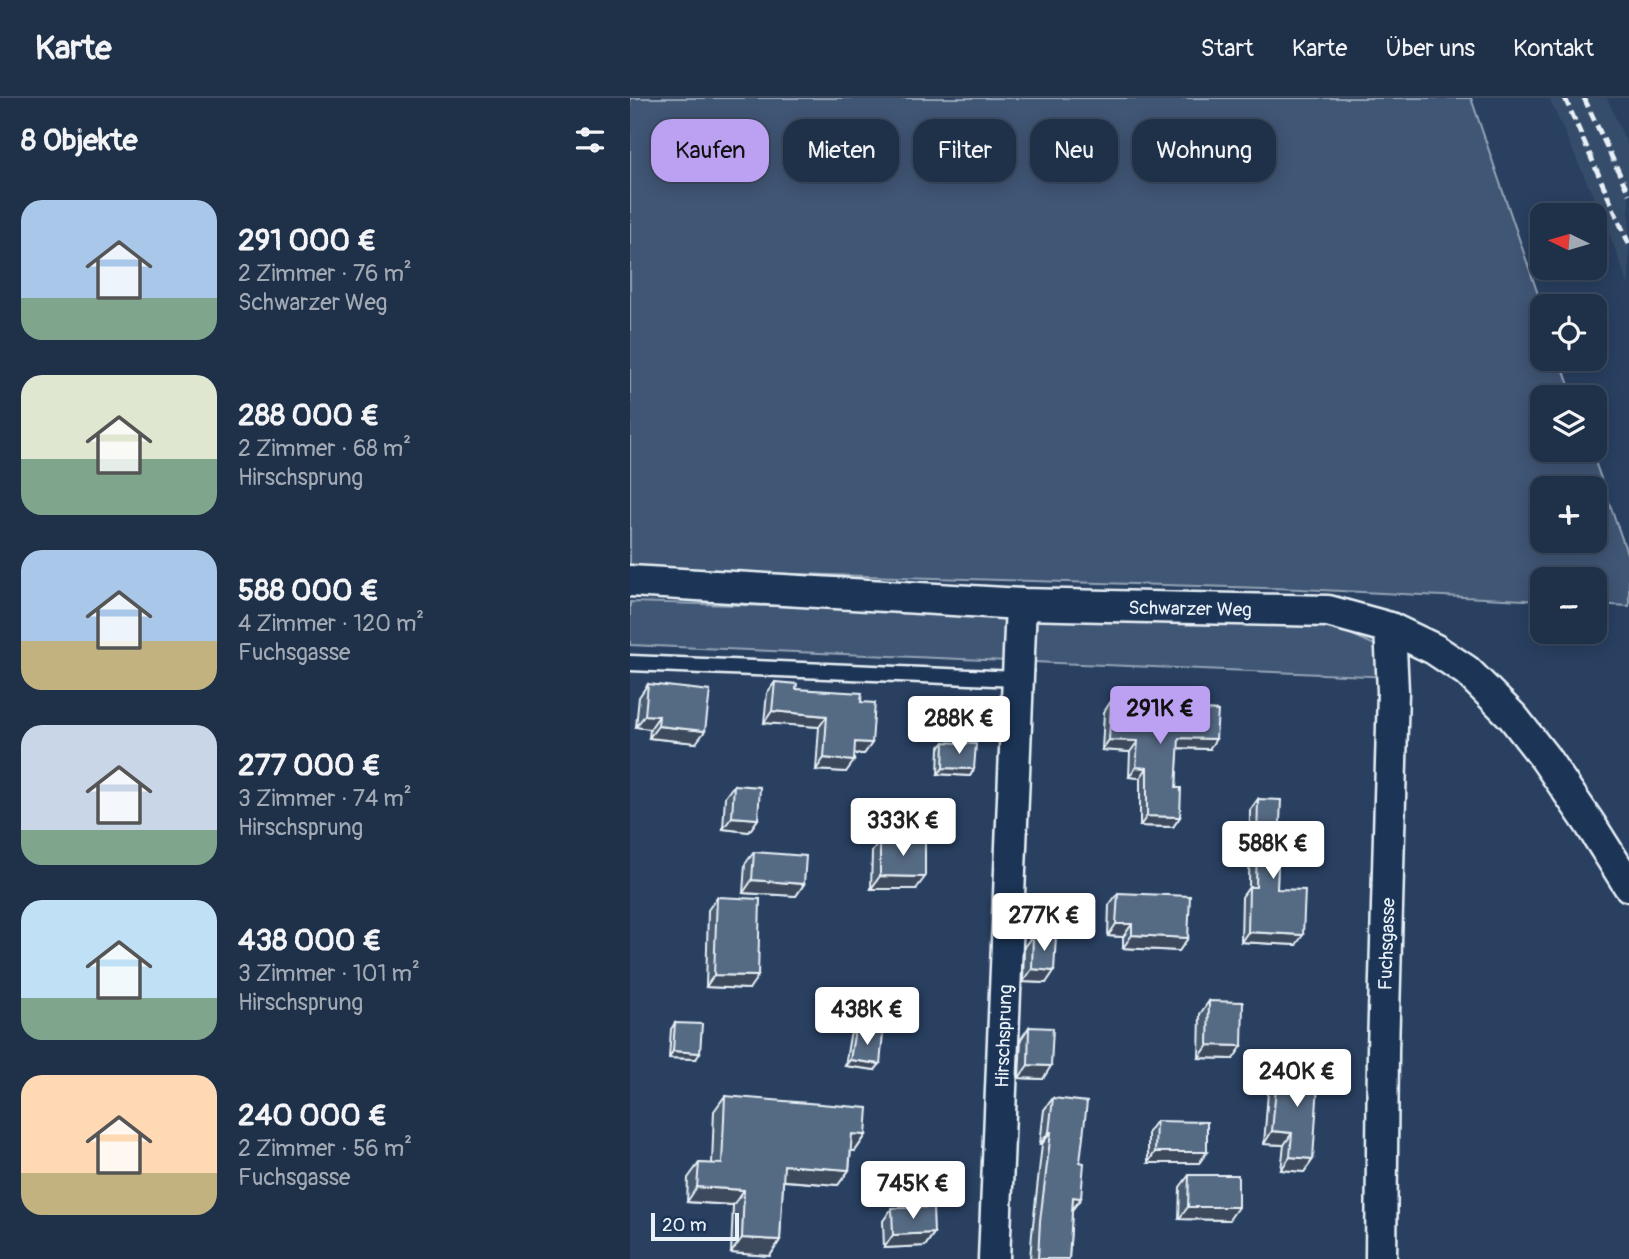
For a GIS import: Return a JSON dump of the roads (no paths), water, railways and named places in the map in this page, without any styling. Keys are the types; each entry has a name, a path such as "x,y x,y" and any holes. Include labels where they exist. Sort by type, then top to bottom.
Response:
{"street":[{"name":"Schwarzer Weg","path":"630,582 1021,604 1328,611 1390,628 1434,649 1467,671 1513,717 1583,813 1629,886"},
{"name":"Hirschsprung","path":"994,1259 1021,604"},
{"name":"Fuchsgasse","path":"1381,1259 1383,1050 1393,691 1390,628"}],"lane":[{"path":"630,663 1018,679"}],"railway":[{"path":"1565,98 1629,244"},
{"path":"1584,98 1629,194"}]}
